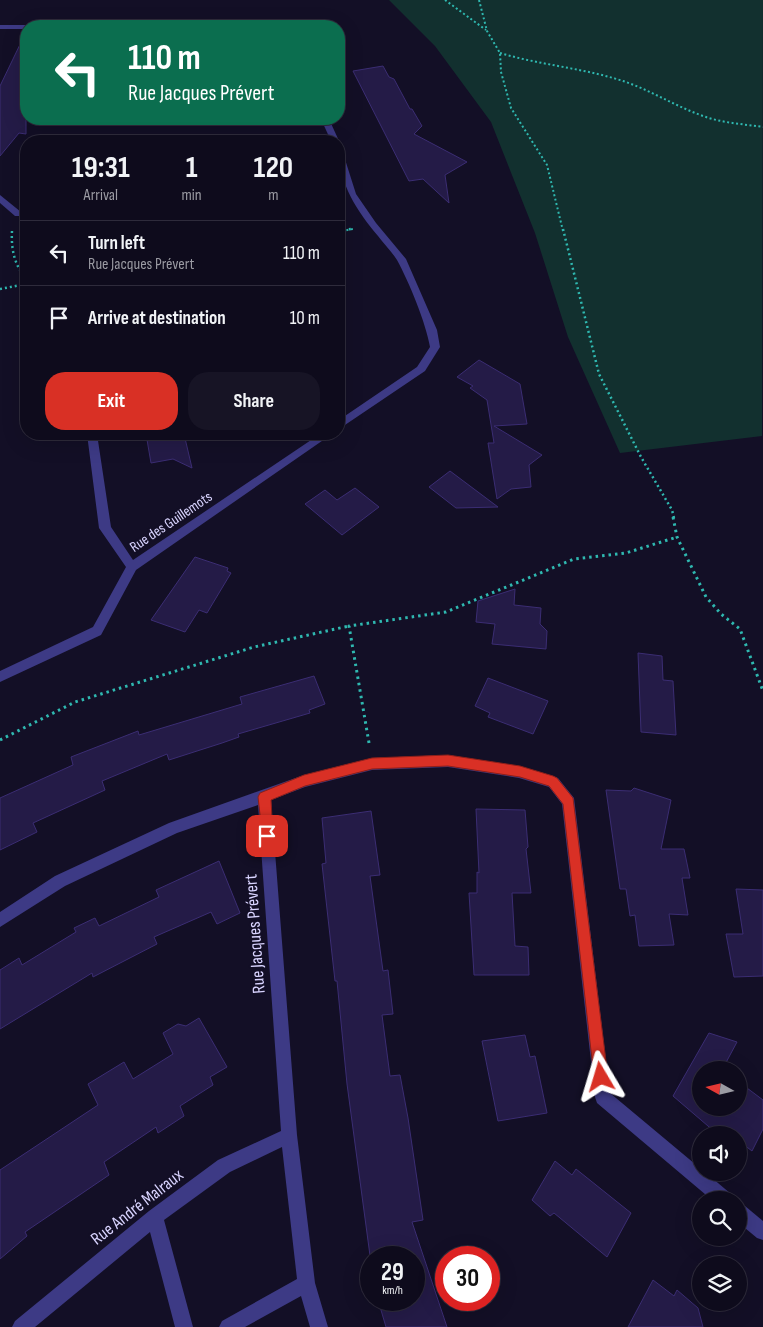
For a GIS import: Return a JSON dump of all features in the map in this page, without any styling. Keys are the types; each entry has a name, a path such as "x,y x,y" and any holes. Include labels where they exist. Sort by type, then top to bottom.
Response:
{"street":[{"path":"0,27 20,27"},
{"path":"345,172 352,194 373,225 400,259 432,330 435,347 421,369 345,421"},
{"path":"0,198 18,214"},
{"path":"93,440 105,528 132,567"},
{"name":"Rue des Guillemots","path":"0,677 97,631 132,567 318,440"},
{"path":"0,920 60,881 165,832 304,781 372,764 448,761 520,772 553,782 569,802 603,1096 714,1191"},
{"name":"Rue Jacques Prévert","path":"264,797 289,1135 306,1284 319,1327"},
{"name":"Rue André Malraux","path":"21,1327 155,1216 224,1166 289,1135"},
{"path":"155,1216 184,1327"},
{"path":"747,1219 763,1232"},
{"path":"228,1327 306,1284"}],"path":[{"path":"445,0 487,31"},
{"path":"479,0 487,31 500,53 501,72 511,108 547,165 599,374 641,457 672,510 677,537 706,597 721,614 740,629 763,690"},
{"path":"500,53 519,59 601,75 624,82 705,117 730,124 763,127"},
{"path":"18,214 12,225 11,238 20,273"},
{"path":"0,289 20,285"},
{"path":"0,740 75,702 254,647 350,626 446,612 574,559 626,552 677,537"},
{"path":"350,626 372,764"}],"green space":[{"path":"389,0 763,0 762,436 620,453 568,337 535,233 491,122 435,46"}],"building":[{"path":"20,44 20,125 26,125 26,134 19,133 0,156 0,86"},
{"path":"383,66 389,77 394,79 410,109 412,109 422,126 414,134 467,162 445,175 449,203 423,179 409,181 353,71"},
{"path":"479,360 520,384 527,424 494,426 542,455 529,465 531,487 511,489 497,499 488,443 494,443 487,400 470,388 473,386 457,377"},
{"path":"147,440 185,440 192,468 173,459 151,463"},
{"path":"450,471 498,507 456,508 429,487"},
{"path":"355,488 379,507 342,535 305,504 325,490 337,500"},
{"path":"195,557 228,568 227,571 231,573 207,613 199,610 185,632 151,620"},
{"path":"515,589 514,605 541,608 540,624 547,631 546,649 492,644 495,624 476,622 478,601"},
{"path":"638,653 662,656 663,680 673,681 676,735 641,732"},
{"path":"314,676 325,704 309,710 310,713 238,734 239,737 169,760 167,754 102,781 105,790 33,823 37,832 0,850 0,798 73,765 71,757 138,731 139,735 242,704 240,697"},
{"path":"488,678 548,701 533,734 488,717 490,713 475,706"},
{"path":"634,788 671,800 661,849 684,849 690,878 682,878 688,915 669,914 674,945 639,946 635,915 630,916 626,889 620,889 606,790 631,791"},
{"path":"476,809 525,810 528,847 526,849 531,893 512,893 515,946 528,947 529,975 474,975 469,893 477,893 477,872 479,873"},
{"path":"371,811 380,875 370,876 383,971 388,970 393,1014 382,1015 390,1076 400,1075 408,1118 423,1220 412,1222 420,1246 369,1246 347,1084 337,981 335,981 322,864 326,863 322,818"},
{"path":"219,861 240,913 217,924 211,912 154,937 157,944 93,977 92,973 0,1029 0,970 19,958 22,965 76,932 74,928 95,918 99,926 159,897 156,890"},
{"path":"736,889 763,890 763,976 734,977 726,934 743,934"},
{"path":"199,1018 227,1067 210,1077 213,1085 180,1106 184,1116 158,1133 156,1127 104,1162 109,1175 25,1232 27,1236 0,1259 0,1170 98,1105 88,1084 124,1062 133,1079 173,1054 163,1033 178,1024 186,1026"},
{"path":"709,1033 737,1042 727,1061 693,1061"},
{"path":"525,1035 530,1057 535,1056 547,1113 498,1121 482,1041"},
{"path":"692,1063 692,1112 673,1096"},
{"path":"748,1089 763,1100 763,1129 752,1151 747,1147 747,1126 708,1126 696,1116 748,1116"},
{"path":"555,1161 572,1175 576,1169 631,1213 607,1257 554,1213 550,1216 532,1200"},
{"path":"425,1261 435,1291 435,1311 442,1311 447,1327 386,1327 381,1311 425,1311"},
{"path":"653,1280 674,1296 677,1290 692,1303 692,1311 699,1311 703,1327 628,1327"}],"route":[{"path":"267,836 264,797 304,781 372,764 448,761 520,772 553,782 569,802 601,1077"}]}
